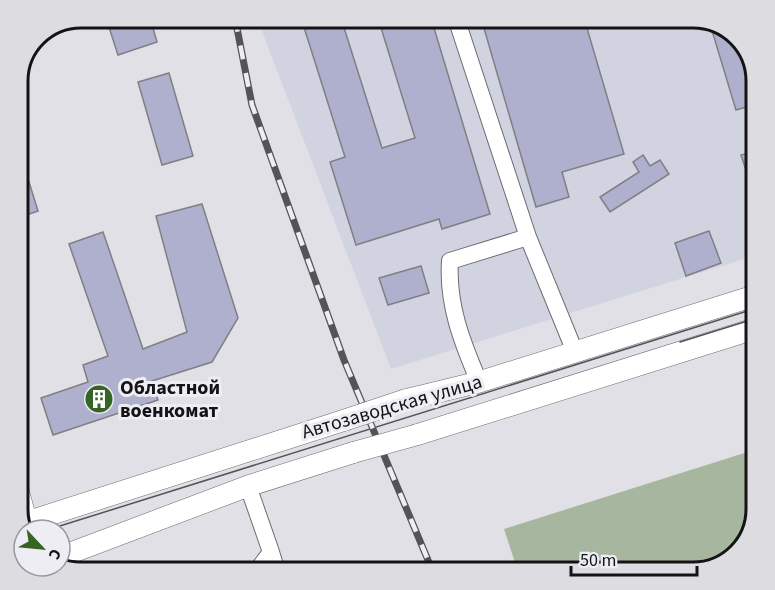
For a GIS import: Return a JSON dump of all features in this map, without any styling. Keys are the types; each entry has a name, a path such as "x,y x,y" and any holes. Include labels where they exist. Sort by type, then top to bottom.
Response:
{"main road":[{"name":"Автозаводская улица","path":"48,518 405,400 478,382 746,298"},
{"name":"Автозаводская улица","path":"72,552 248,486 746,331"}],"lane":[{"path":"459,28 528,237 575,352"},
{"path":"478,382 461,339 448,288 450,261 528,237"},
{"path":"248,486 274,561"},
{"path":"264,561 271,552"}],"shaded area":[{"path":"261,28 693,28 710,31 731,44 741,58 746,75 746,258 391,369"}],"green space":[{"path":"746,452 744,525 735,541 723,553 707,560 514,561 504,529"}],"building":[{"path":"109,28 153,28 157,42 118,55"},
{"path":"304,28 344,28 382,148 415,138 381,28 434,28 490,214 442,229 439,219 356,245 330,162 345,157"},
{"path":"484,28 587,28 624,154 562,172 569,197 536,207"},
{"path":"712,32 731,44 745,68 746,107 736,110"},
{"path":"169,73 193,156 162,165 138,82"},
{"path":"746,154 746,170 741,155"},
{"path":"643,155 650,166 660,160 669,174 610,212 600,197 639,172 633,162"},
{"path":"29,182 38,211 29,214"},
{"path":"202,204 238,318 212,362 152,381 158,400 53,435 41,398 88,382 83,365 108,356 69,244 103,232 143,349 187,332 156,216"},
{"path":"709,231 721,263 686,276 675,243"},
{"path":"421,266 429,293 388,305 379,278"}],"tram line":[{"path":"72,522 746,311"},
{"path":"680,342 746,321"}],"railway":[{"path":"237,28 252,105 344,360 428,561"}],"place":[{"name":"Областной военкомат","path":"99,399"}]}
